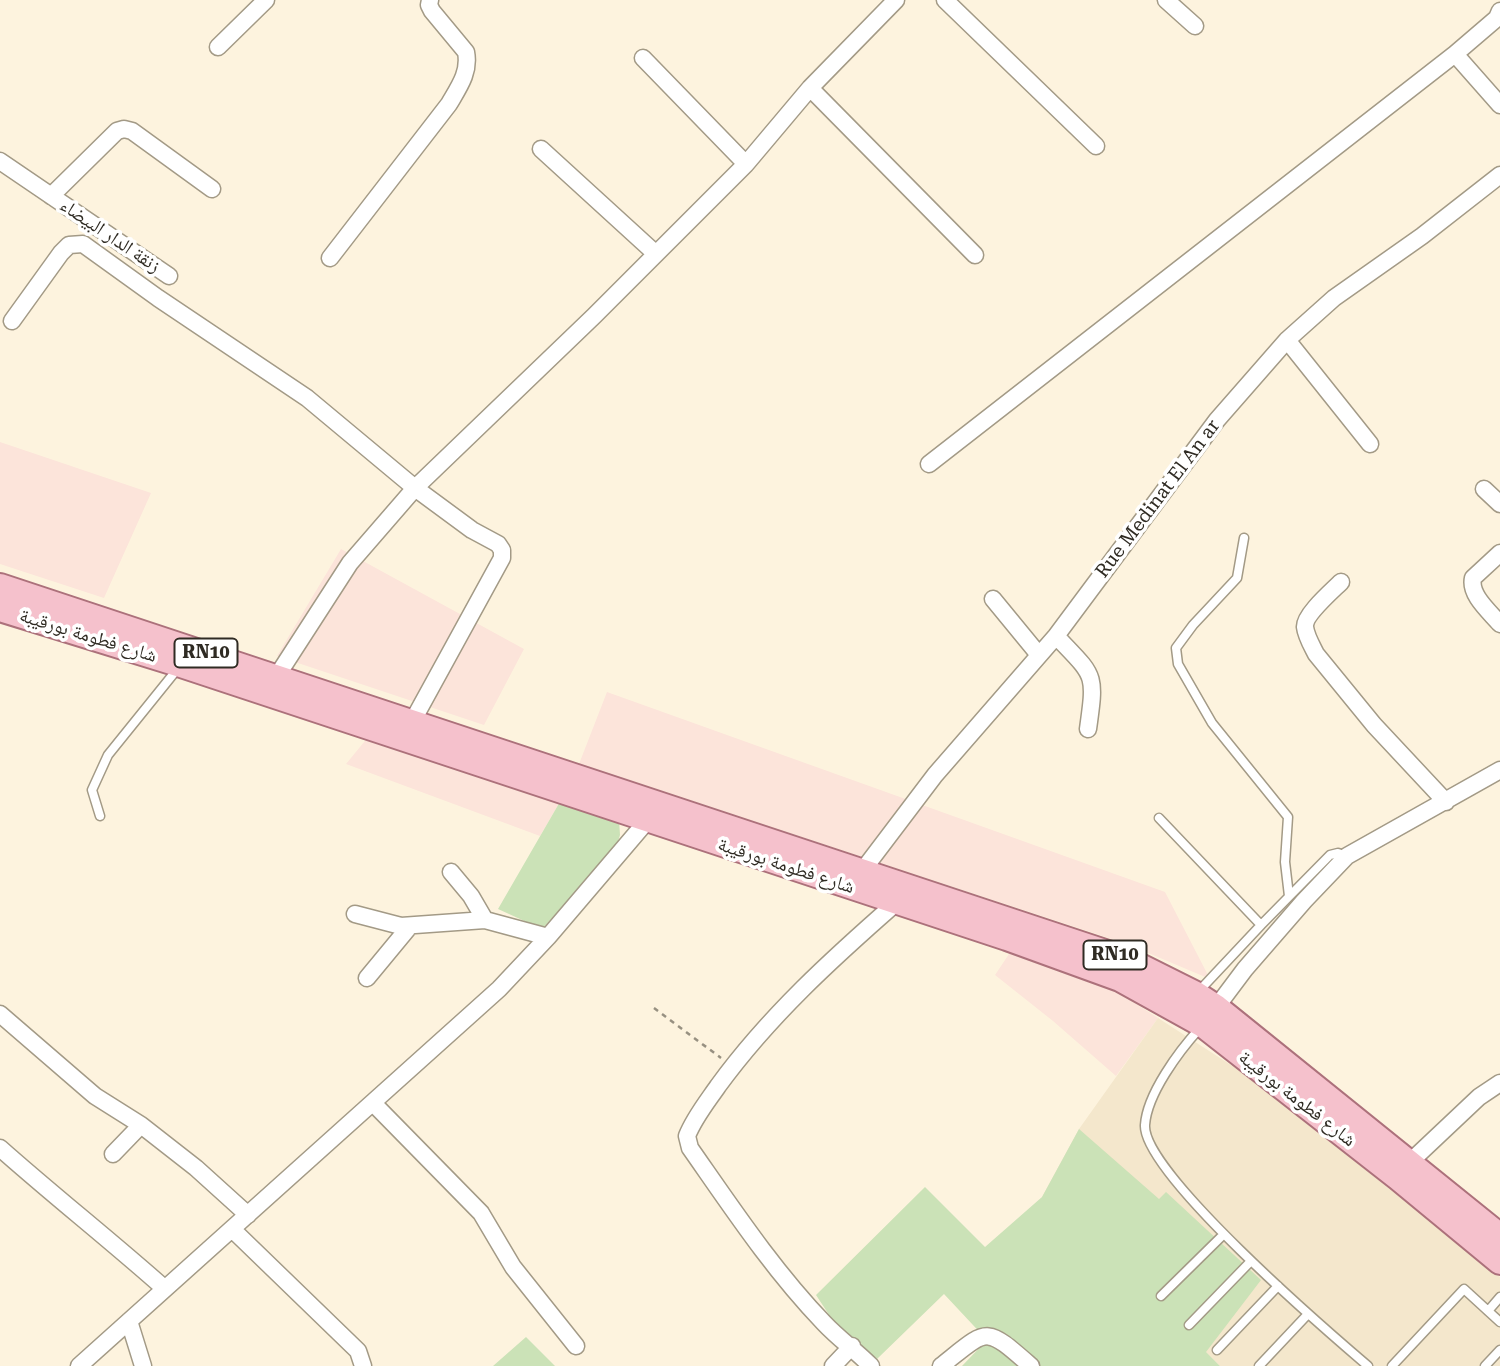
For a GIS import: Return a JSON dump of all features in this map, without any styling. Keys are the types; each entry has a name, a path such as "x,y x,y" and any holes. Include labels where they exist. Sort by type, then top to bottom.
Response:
{"main road":[{"name":"شارع فطومة بورقيبة","path":"0,586 277,676 897,902 1007,937 1205,1009 1397,1177 1500,1262"},
{"name":"شارع فطومة بورقيبة","path":"0,609 654,813 863,870 1126,959 1205,1009 1409,1163 1500,1236"}],"street":[{"path":"218,47 266,0"},
{"path":"330,258 449,104 463,81 468,59 466,52 432,11 430,0"},
{"path":"277,676 350,563 415,488 746,164 810,88 895,0"},
{"path":"945,0 1096,146"},
{"path":"1166,0 1195,26"},
{"path":"929,464 1455,54 1497,18 1500,11"},
{"path":"1455,54 1500,105"},
{"path":"643,58 746,164"},
{"path":"810,88 975,255"},
{"name":"زنقة الدار البيضاء","path":"51,196 117,131 124,129 132,131 212,189"},
{"path":"541,149 656,254"},
{"name":"زنقة الدار البيضاء","path":"0,161 169,276"},
{"name":"Rue Medinat El An ar","path":"863,870 936,775 1056,636 1217,420 1287,340 1334,298 1422,236 1500,175"},
{"path":"12,321 61,253 69,245 83,244 307,398 415,488 472,530 498,544 502,550 502,558 411,724"},
{"path":"1287,340 1370,444"},
{"path":"1484,489 1500,504"},
{"path":"1500,553 1473,578 1472,584 1476,595 1500,624"},
{"path":"1341,582 1306,618 1305,627 1309,641 1316,654 1374,725 1446,802"},
{"path":"993,599 1039,655"},
{"path":"1056,636 1089,670 1094,689 1088,729"},
{"path":"1205,1009 1245,969 1347,856 1500,771"},
{"path":"79,1366 499,989 548,937 654,813"},
{"path":"451,872 485,920"},
{"path":"871,1366 852,1346 825,1325 796,1291 749,1232 687,1142 690,1128 733,1066 818,971 897,902"},
{"path":"355,914 410,926 485,920 548,937"},
{"path":"367,978 410,926"},
{"path":"0,1014 95,1096 141,1125 196,1168 248,1214"},
{"path":"1409,1163 1479,1097 1500,1083"},
{"path":"373,1103 481,1213 513,1267 576,1346"},
{"path":"113,1154 141,1125"},
{"path":"0,1148 163,1288"},
{"path":"232,1229 358,1351 363,1366"},
{"path":"129,1321 142,1366"},
{"path":"941,1366 976,1338 989,1335 1000,1339 1031,1366"},
{"path":"833,1366 852,1346"}],"lane":[{"path":"1244,538 1237,578 1193,625 1176,648 1178,664 1212,723 1288,817 1285,862 1289,896"},
{"path":"100,816 92,790 107,755 181,665"},
{"path":"1160,818 1261,925"},
{"path":"1347,856 1338,853 1330,855 1261,925 1205,1009 1188,1042 1150,1100 1144,1127 1158,1158 1223,1235 1368,1366"},
{"path":"1161,1296 1223,1235"},
{"path":"1189,1325 1251,1261"},
{"path":"1217,1350 1278,1286"},
{"path":"1392,1366 1464,1289 1500,1322"},
{"path":"1488,1311 1500,1297"},
{"path":"1259,1366 1308,1314"},
{"path":"1485,1366 1500,1350"}],"path":[{"path":"654,1008 733,1066"}],"shaded area":[{"path":"0,442 151,493 104,598 0,564"},
{"path":"341,549 524,649 484,725 277,656"},
{"path":"607,692 1165,892 1210,979 1127,944 579,764"},
{"path":"369,736 561,800 540,836 346,764"},
{"path":"1011,951 1105,984 1158,1018 1116,1076 995,975"},
{"path":"1158,1018 1248,1076 1500,1277 1500,1366 1220,1366 1042,1197 1079,1129"}],"green space":[{"path":"561,800 619,820 620,835 616,848 542,929 498,909"},
{"path":"1079,1129 1159,1199 1166,1192 1261,1280 1206,1352 1220,1366 962,1366 987,1340 944,1294 877,1359 845,1339 816,1295 925,1187 985,1247 1042,1197"},
{"path":"526,1337 555,1366 493,1366"}]}
